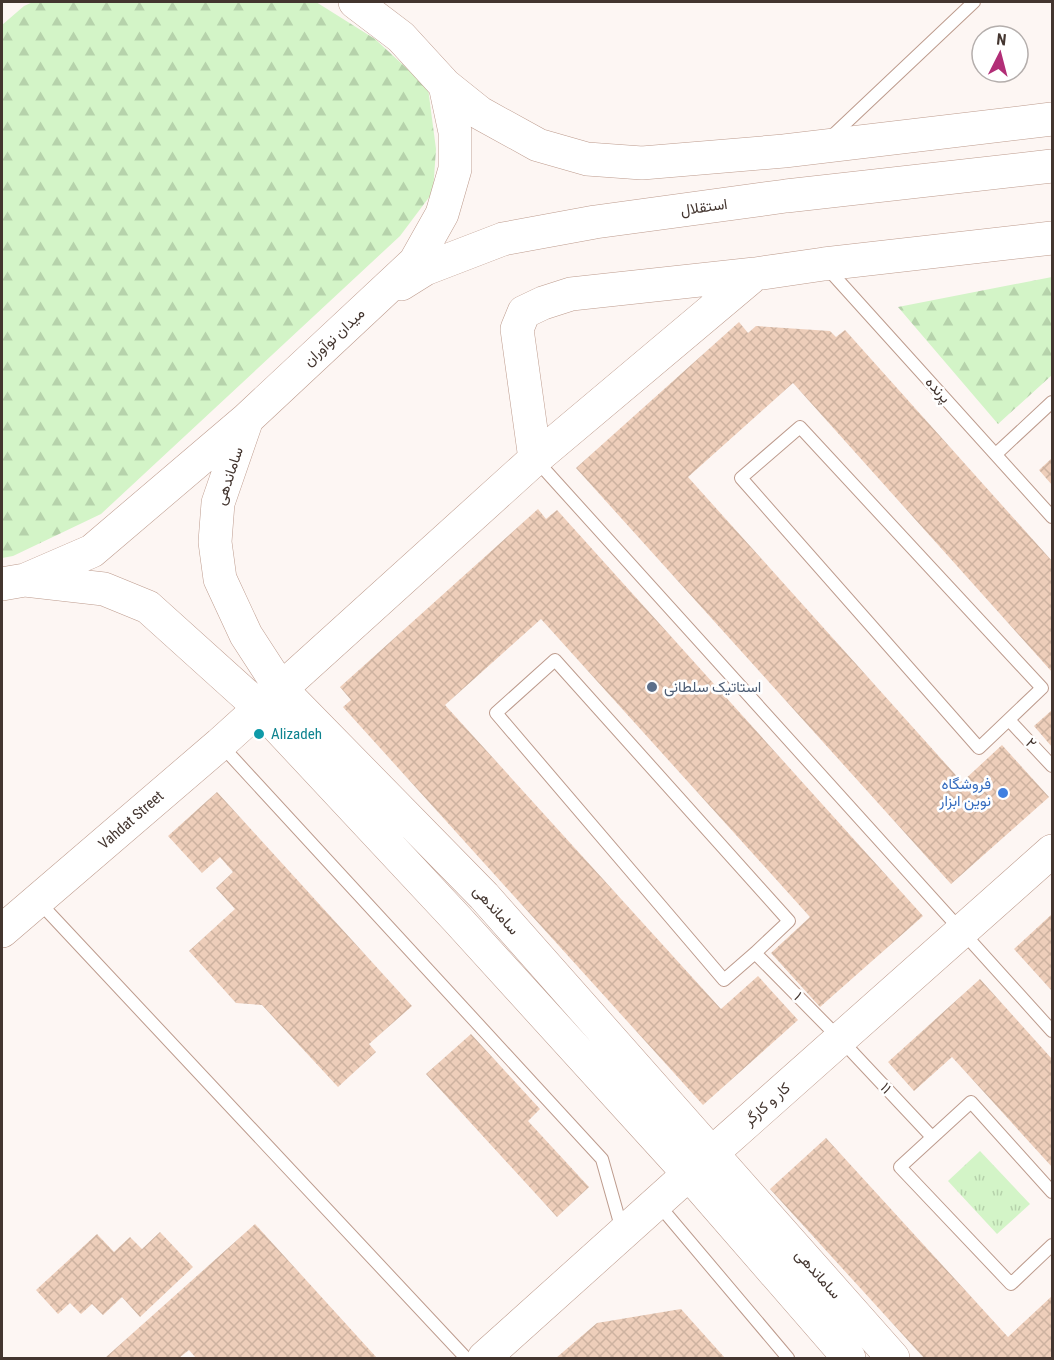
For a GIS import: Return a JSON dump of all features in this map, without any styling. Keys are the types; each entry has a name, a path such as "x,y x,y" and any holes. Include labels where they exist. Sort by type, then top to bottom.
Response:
{"street":[{"path":"355,2 401,37 445,85 480,113 538,145 587,159 642,163 821,146 1053,119"},
{"path":"382,2 401,37"},
{"name":"میدان نوآوران","path":"13,582 92,551 247,419 415,261 442,214 455,169 455,132 445,85"},
{"name":"استقلال","path":"371,302 425,269 503,240 595,222 786,196 1053,165"},
{"path":"535,459 517,329 524,312 543,303 571,294 1053,238"},
{"name":"Vahdat Street","path":"2,931 220,744 535,459 755,274"},
{"name":"ساماندهی","path":"247,419 218,503 215,542 220,579 246,635 270,698 457,919 893,1359"},
{"name":"ساماندهی","path":"13,582 104,589 148,607 270,698 484,896 700,1164 849,1359"},
{"name":"کار و کارگر","path":"484,1359 1053,851"},
{"path":"457,919 484,896"}],"lane":[{"path":"821,146 974,2"},
{"name":"پرنده","path":"824,264 1053,517"},
{"path":"996,454 1053,402"},
{"path":"800,427 1042,688 1009,720 979,748 741,478 800,427"},
{"path":"535,459 1053,1031"},
{"path":"555,660 789,921 755,953 724,980 496,713 555,660"},
{"name":"۲","path":"1009,720 1053,766"},
{"path":"220,744 602,1159 623,1233"},
{"path":"38,901 466,1359"},
{"name":"۱","path":"755,953 840,1039"},
{"name":"۱۱","path":"840,1039 932,1137"},
{"path":"1053,1192 971,1102 900,1167 1011,1284 1053,1245"},
{"path":"657,1203 788,1359"}],"green space":[{"path":"33,2 316,2 375,39 428,88 436,149 433,192 400,236 101,514 13,556 2,558 2,25 24,6"},
{"path":"1052,277 1052,375 998,424 898,307"},
{"path":"980,1151 1030,1204 997,1234 948,1181"}],"building":[{"path":"739,322 748,333 756,326 830,331 836,337 845,330 1052,561 1052,672 793,383 688,477 962,782 1002,745 1049,797 951,884 576,468"},
{"path":"1052,458 1052,485 1039,470"},
{"path":"538,509 546,519 557,510 923,916 820,1007 771,953 810,917 541,619 445,705 721,1009 758,976 798,1020 703,1105 343,707 351,700 340,687"},
{"path":"1052,710 1052,747 1034,726"},
{"path":"217,792 412,1006 369,1044 376,1052 338,1087 262,1005 236,1003 189,951 235,909 216,888 233,872 220,857 202,873 168,836"},
{"path":"1052,914 1052,991 1014,949"},
{"path":"980,979 1052,1059 1052,1167 952,1057 914,1091 888,1062"},
{"path":"471,1034 540,1109 528,1121 589,1187 557,1217 426,1074"},
{"path":"826,1138 1008,1337 1052,1296 1052,1358 924,1358 770,1189"},
{"path":"255,1224 377,1358 196,1358 189,1350 179,1358 105,1358"},
{"path":"160,1232 193,1267 140,1317 122,1297 103,1315 92,1304 81,1314 70,1303 58,1314 36,1290 97,1234 114,1252 130,1237 142,1249"},
{"path":"681,1309 725,1358 556,1358 597,1323"}],"place":[{"name":"استاتیک سلطانی","path":"652,687"},
{"name":"Alizadeh","path":"259,734"},
{"name":"فروشگاه نوین ابزار","path":"1003,793"}]}
